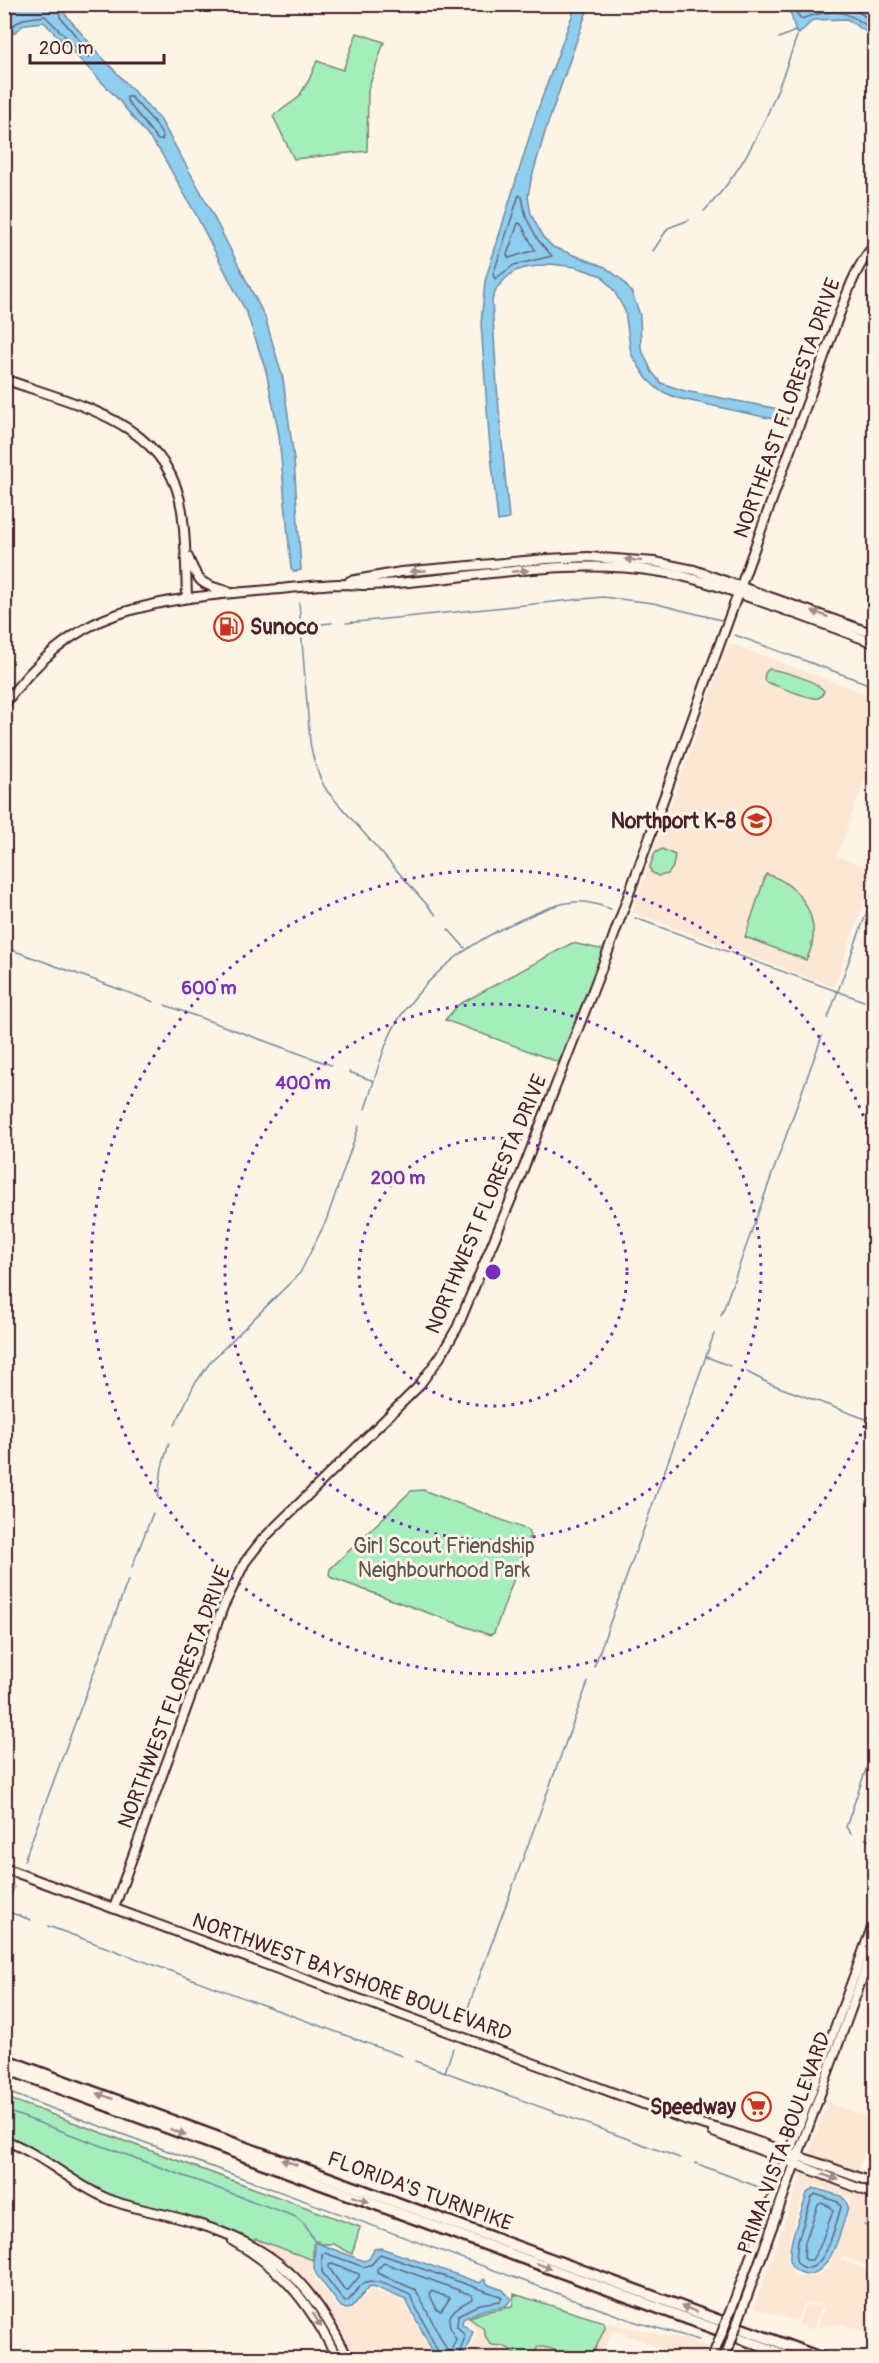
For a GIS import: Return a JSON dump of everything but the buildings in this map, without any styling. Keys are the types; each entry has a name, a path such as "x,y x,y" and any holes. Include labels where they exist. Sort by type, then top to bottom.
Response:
{"highway":[{"name":"FLORIDA'S TURNPIKE","path":"4,2059 822,2358"},
{"name":"FLORIDA'S TURNPIKE","path":"4,2068 794,2358"}],"main road":[{"name":"NORTHEAST FLORESTA DRIVE","path":"740,590 849,290 866,255 874,245"},
{"path":"4,379 104,416 131,429 158,454 174,481 182,510 187,598"},
{"path":"186,551 197,578 203,584 235,593"},
{"path":"4,705 36,666 56,649 87,628 116,614 187,598 338,584 401,572 588,557 656,562 694,570 874,643"},
{"path":"740,590 874,634"},
{"name":"NORTHWEST FLORESTA DRIVE","path":"114,1908 224,1607 245,1562 278,1524 417,1388 440,1357 457,1328 605,959 740,590"},
{"name":"NORTHWEST BAYSHORE BOULEVARD","path":"4,1868 687,2120 691,2124 796,2160"},
{"name":"PRIMA VISTA BOULEVARD","path":"712,2358 874,1922"},
{"name":"PRIMA VISTA BOULEVARD","path":"726,2355 874,1946"},
{"path":"4,2140 27,2150 88,2189 110,2199 211,2228 255,2246 282,2264 300,2282 329,2320 348,2358"},
{"path":"796,2160 874,2184"},
{"path":"796,2160 874,2194"},
{"path":"211,2228 252,2252 291,2284 321,2326 337,2358"}],"shaded area":[{"name":"Northport K-8","path":"729,643 874,697 874,785 864,782 837,856 874,870 874,874 834,987 632,912"},
{"path":"827,2102 874,2119 857,2175 808,2157"},
{"path":"803,2170 874,2196 874,2268 843,2256 841,2260 874,2273 874,2336 842,2324 817,2328 824,2309 820,2304 804,2303 796,2321 754,2308","holes":["812,2186 822,2187 849,2198 850,2208 829,2267 815,2277 794,2276 787,2261 789,2239 804,2192"]},
{"path":"256,2239 313,2260 314,2276 339,2308 345,2311 353,2309 370,2289 404,2301 434,2358 351,2358 332,2319 313,2294 284,2263 251,2242"},
{"path":"805,2305 820,2306 821,2309 813,2330 798,2324"},
{"path":"469,2318 483,2328 484,2333 511,2350 515,2356 537,2347 546,2346 559,2351 568,2358 467,2358 478,2330 465,2321"},
{"path":"604,2322 688,2340 713,2349 709,2358 665,2358 666,2350 613,2330 601,2358 591,2358 605,2328"}],"green space":[{"path":"357,33 384,42 368,90 367,151 294,159 273,116 298,98 317,61 343,70"},
{"path":"769,669 814,683 824,691 822,696 814,698 801,695 766,682 765,673"},
{"path":"662,849 675,855 673,867 668,874 658,876 651,872 650,866 655,853"},
{"path":"766,874 790,887 807,907 812,920 813,933 812,946 806,960 745,937"},
{"path":"572,943 605,950 561,1063 445,1020 458,1005"},
{"name":"Girl Scout Friendship Neighbourhood Park","path":"423,1490 528,1530 530,1535 494,1633 490,1635 332,1578 329,1574 330,1569 411,1491"},
{"path":"4,2097 360,2227 352,2254 334,2244 321,2244 317,2241 313,2244 313,2260 256,2239 251,2242 164,2212 110,2197 5,2137"},
{"path":"514,2294 604,2322 605,2328 591,2358 573,2359 549,2348 538,2347 533,2354 518,2358 506,2347 491,2345 483,2328 469,2318 483,2312 512,2307"}],"water":[{"path":"5,4 63,5 65,14 98,53 160,119 201,192 265,317 283,379 294,459 301,570 294,572 291,569 279,435 266,371 247,314 195,213 160,151 117,98 44,22 25,24 5,40"},
{"path":"576,5 589,5 546,129 531,180 528,196 531,214 543,237 553,247 605,267 622,280 632,293 640,315 641,348 652,372 661,383 685,391 779,409 788,419 773,419 677,398 659,390 647,379 631,354 625,311 602,276 576,267 550,264 515,271 497,288 492,300 509,519 498,521 481,324 485,281 538,109"},
{"path":"780,5 874,5 874,43 869,34 847,19 813,20 799,34 796,33 791,14"},
{"path":"813,2188 841,2196 848,2207 833,2251 820,2269 812,2274 802,2273 791,2265 790,2252 793,2235 807,2193"},
{"path":"317,2243 364,2261 369,2259 374,2249 381,2248 480,2283 484,2279 489,2285 503,2290 511,2299 506,2306 482,2310 463,2319 462,2324 473,2332 463,2358 436,2358 406,2300 373,2286 369,2287 351,2308 341,2307 316,2274 314,2268"}],"waterway":[{"path":"779,38 795,31"},
{"path":"704,211 736,172 761,128 798,33"},
{"path":"653,251 668,228 689,220"},
{"path":"346,623 603,597 653,603 721,620"},
{"path":"299,603 310,742 321,779 327,791 436,915"},
{"path":"302,626 332,623"},
{"path":"735,635 874,686"},
{"path":"365,1109 395,1025 415,997 442,968 490,935 557,905 584,902 611,909"},
{"path":"828,1018 869,906"},
{"path":"635,918 864,1001"},
{"path":"448,929 465,948"},
{"path":"4,947 154,1002"},
{"path":"165,1005 331,1065"},
{"path":"721,1316 822,1036"},
{"path":"349,1072 374,1081"},
{"path":"175,1425 194,1385 212,1360 300,1273 326,1221 359,1126"},
{"path":"594,1667 714,1334"},
{"path":"707,1357 730,1366"},
{"path":"747,1372 768,1383 874,1422"},
{"path":"158,1498 162,1467 169,1443"},
{"path":"132,1567 153,1513"},
{"path":"24,1861 128,1580"},
{"path":"462,2024 588,1682"},
{"path":"851,1834 846,1827 874,1746"},
{"path":"865,1839 874,1842"},
{"path":"4,1914 14,1887"},
{"path":"6,1911 31,1920"},
{"path":"48,1926 402,2056"},
{"path":"445,2072 453,2048"},
{"path":"415,2061 680,2158"},
{"path":"4,2091 636,2322 699,2340"},
{"path":"4,2110 296,2217 305,2225 316,2244"},
{"path":"695,2163 761,2188"},
{"path":"864,2225 874,2229"}],"place":[{"name":"Sunoco","path":"229,627"},
{"name":"Northport K-8","path":"757,821"},
{"name":"Speedway","path":"757,2107"}]}
